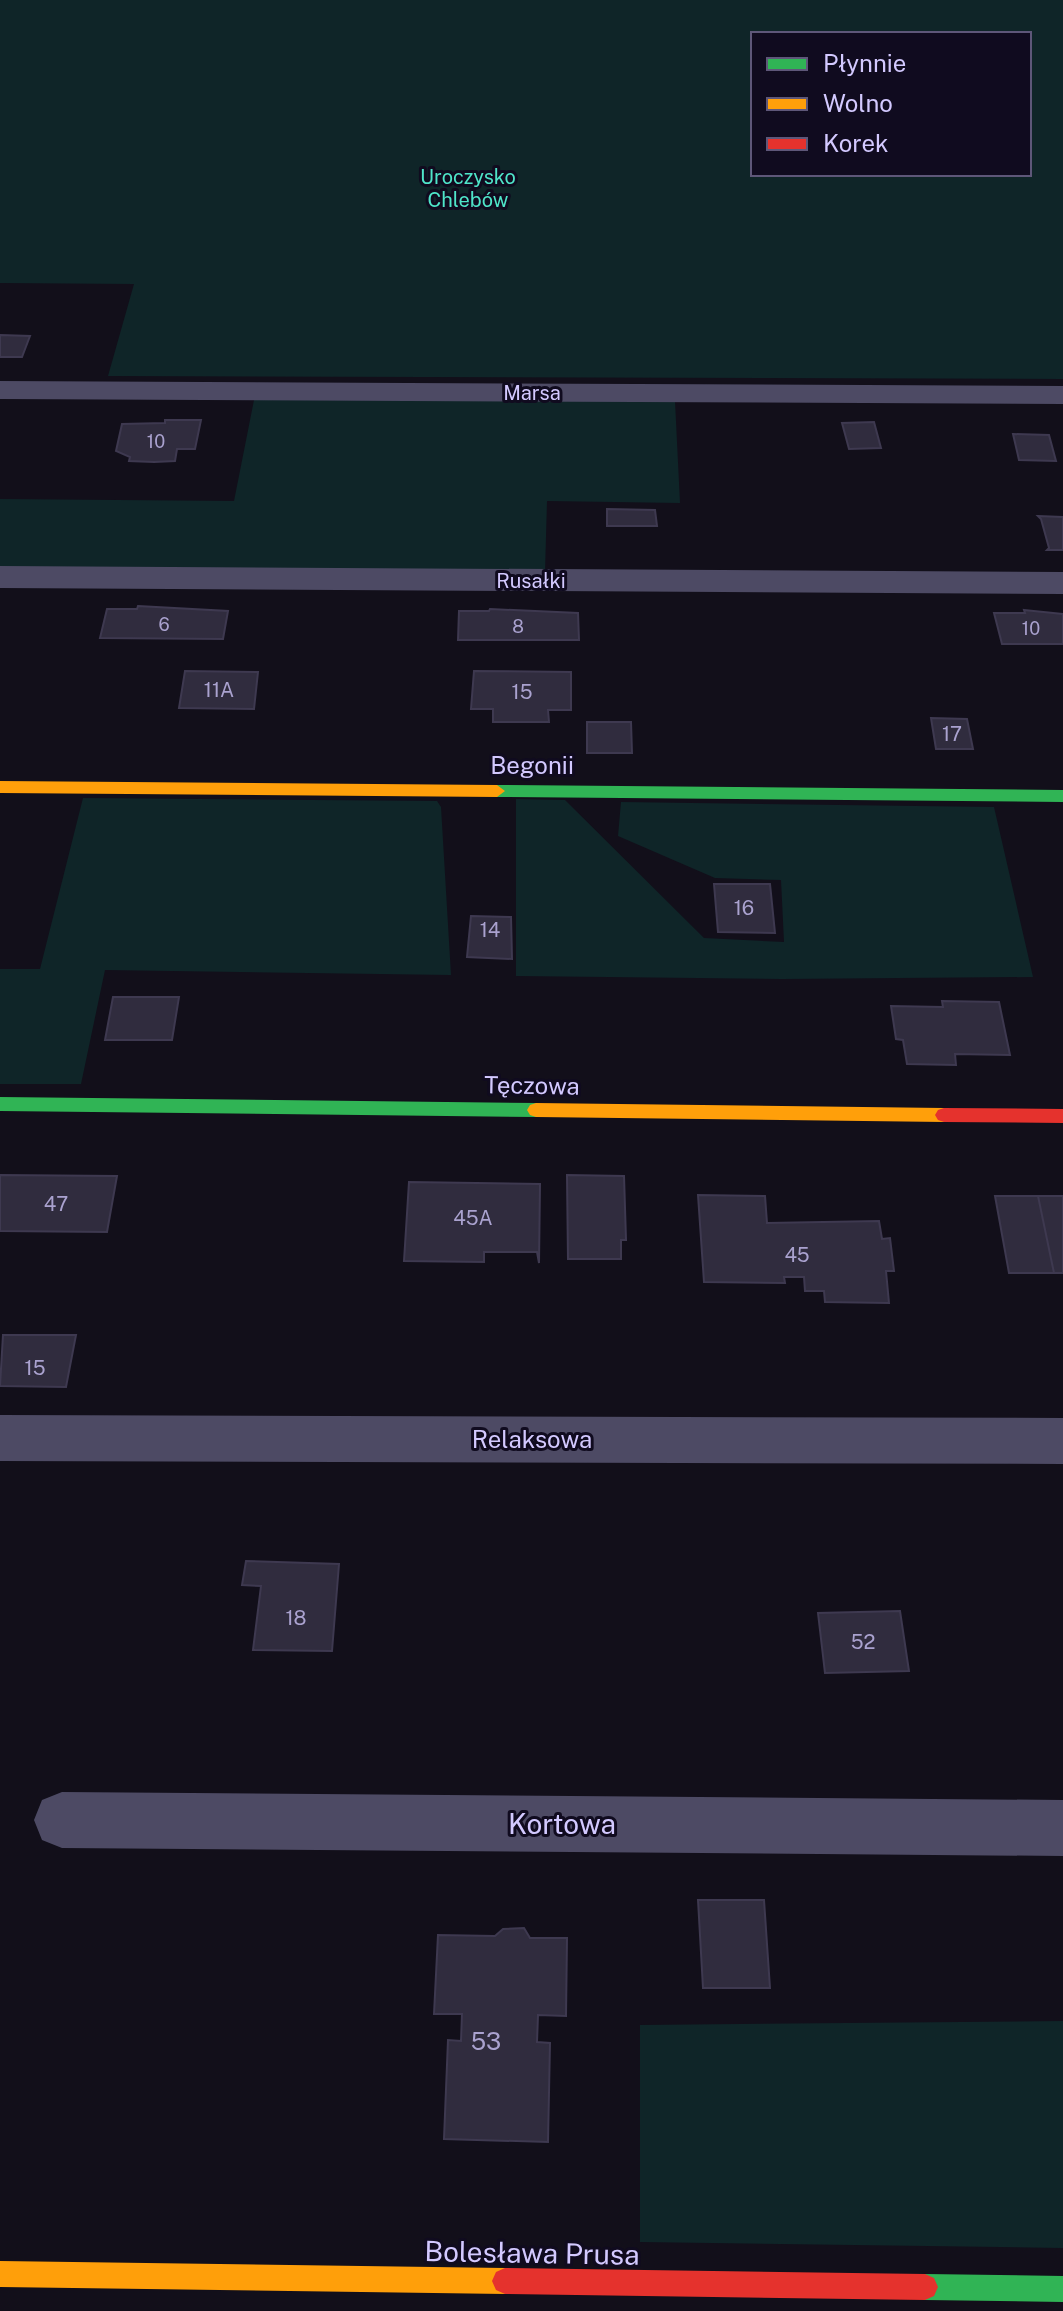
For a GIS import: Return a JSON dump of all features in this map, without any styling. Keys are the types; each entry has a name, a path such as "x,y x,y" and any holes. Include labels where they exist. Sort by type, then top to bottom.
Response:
{"street":[{"name":"Marsa","path":"0,390 1063,395"},
{"name":"Rusałki","path":"0,577 1063,583"},
{"name":"Begonii","path":"0,787 1063,796"},
{"name":"Tęczowa","path":"0,1104 1063,1116"},
{"name":"Relaksowa","path":"0,1438 1063,1441"},
{"name":"Kortowa","path":"62,1820 1063,1828"},
{"name":"Bolesława Prusa","path":"0,2274 1063,2289"}],"green space":[{"name":"Uroczysko Chlebów","path":"0,0 1063,0 1063,379 108,376 134,284 0,283"},
{"path":"254,400 675,401 680,503 547,501 545,573 0,569 0,499 234,501"},
{"path":"83,798 437,801 441,807 451,975 105,970 81,1084 0,1084 0,969 40,969"},
{"path":"516,799 565,800 704,938 784,942 781,880 715,878 618,836 621,802 994,807 1033,977 782,979 516,976"},
{"path":"1063,2021 1063,2248 640,2242 640,2025"}],"building":[{"path":"0,335 30,336 22,357 0,357"},
{"path":"165,420 201,420 195,449 177,449 175,461 154,462 129,461 130,457 116,451 122,424 165,423"},
{"path":"874,422 881,448 849,449 842,423"},
{"path":"1013,434 1049,435 1056,461 1019,460"},
{"path":"607,509 655,510 657,526 607,526"},
{"path":"1038,516 1063,517 1063,550 1047,550 1049,548"},
{"path":"138,606 228,611 223,639 100,638 107,609 137,609"},
{"path":"490,609 578,613 579,640 458,640 459,611"},
{"path":"1024,610 1063,614 1063,644 1002,644 994,613 1025,613"},
{"path":"185,671 258,672 254,709 179,708"},
{"path":"474,671 571,672 571,710 548,710 549,722 493,722 493,709 471,709"},
{"path":"931,718 967,719 973,749 936,749"},
{"path":"587,722 631,722 632,753 587,753"},
{"path":"714,884 770,884 775,933 718,932"},
{"path":"471,916 511,917 512,959 467,957"},
{"path":"113,997 179,997 172,1040 105,1040"},
{"path":"942,1001 999,1002 1010,1055 955,1054 956,1065 907,1064 903,1040 896,1039 891,1006 943,1007"},
{"path":"0,1175 117,1176 107,1232 0,1231"},
{"path":"567,1175 624,1176 626,1240 621,1240 621,1259 568,1259"},
{"path":"409,1182 540,1184 539,1263 537,1252 484,1252 484,1262 404,1261"},
{"path":"698,1195 765,1196 767,1223 879,1221 882,1239 890,1238 894,1271 886,1271 889,1303 825,1302 824,1291 805,1291 804,1277 784,1277 785,1283 704,1282"},
{"path":"995,1196 1038,1196 1054,1273 1009,1273"},
{"path":"1038,1196 1063,1196 1063,1273 1054,1273"},
{"path":"3,1335 76,1335 66,1387 0,1386"},
{"path":"246,1561 339,1564 332,1651 253,1650 261,1586 242,1585"},
{"path":"900,1611 909,1671 825,1673 818,1613"},
{"path":"698,1900 764,1900 770,1988 703,1988"},
{"path":"524,1928 530,1938 567,1938 566,2016 538,2015 537,2042 550,2043 548,2142 444,2139 448,2040 461,2041 462,2014 434,2014 438,1935 495,1936 503,1929"}],"traffic: fast":[{"path":"497,791 1063,796"},
{"path":"0,1104 536,1110"},
{"path":"925,2287 1063,2289"}],"traffic: slow":[{"path":"0,787 497,791"},
{"path":"536,1110 944,1115"},
{"path":"0,2274 505,2281"}],"traffic: jam":[{"path":"944,1115 1063,1116"},
{"path":"505,2281 925,2287"}]}
